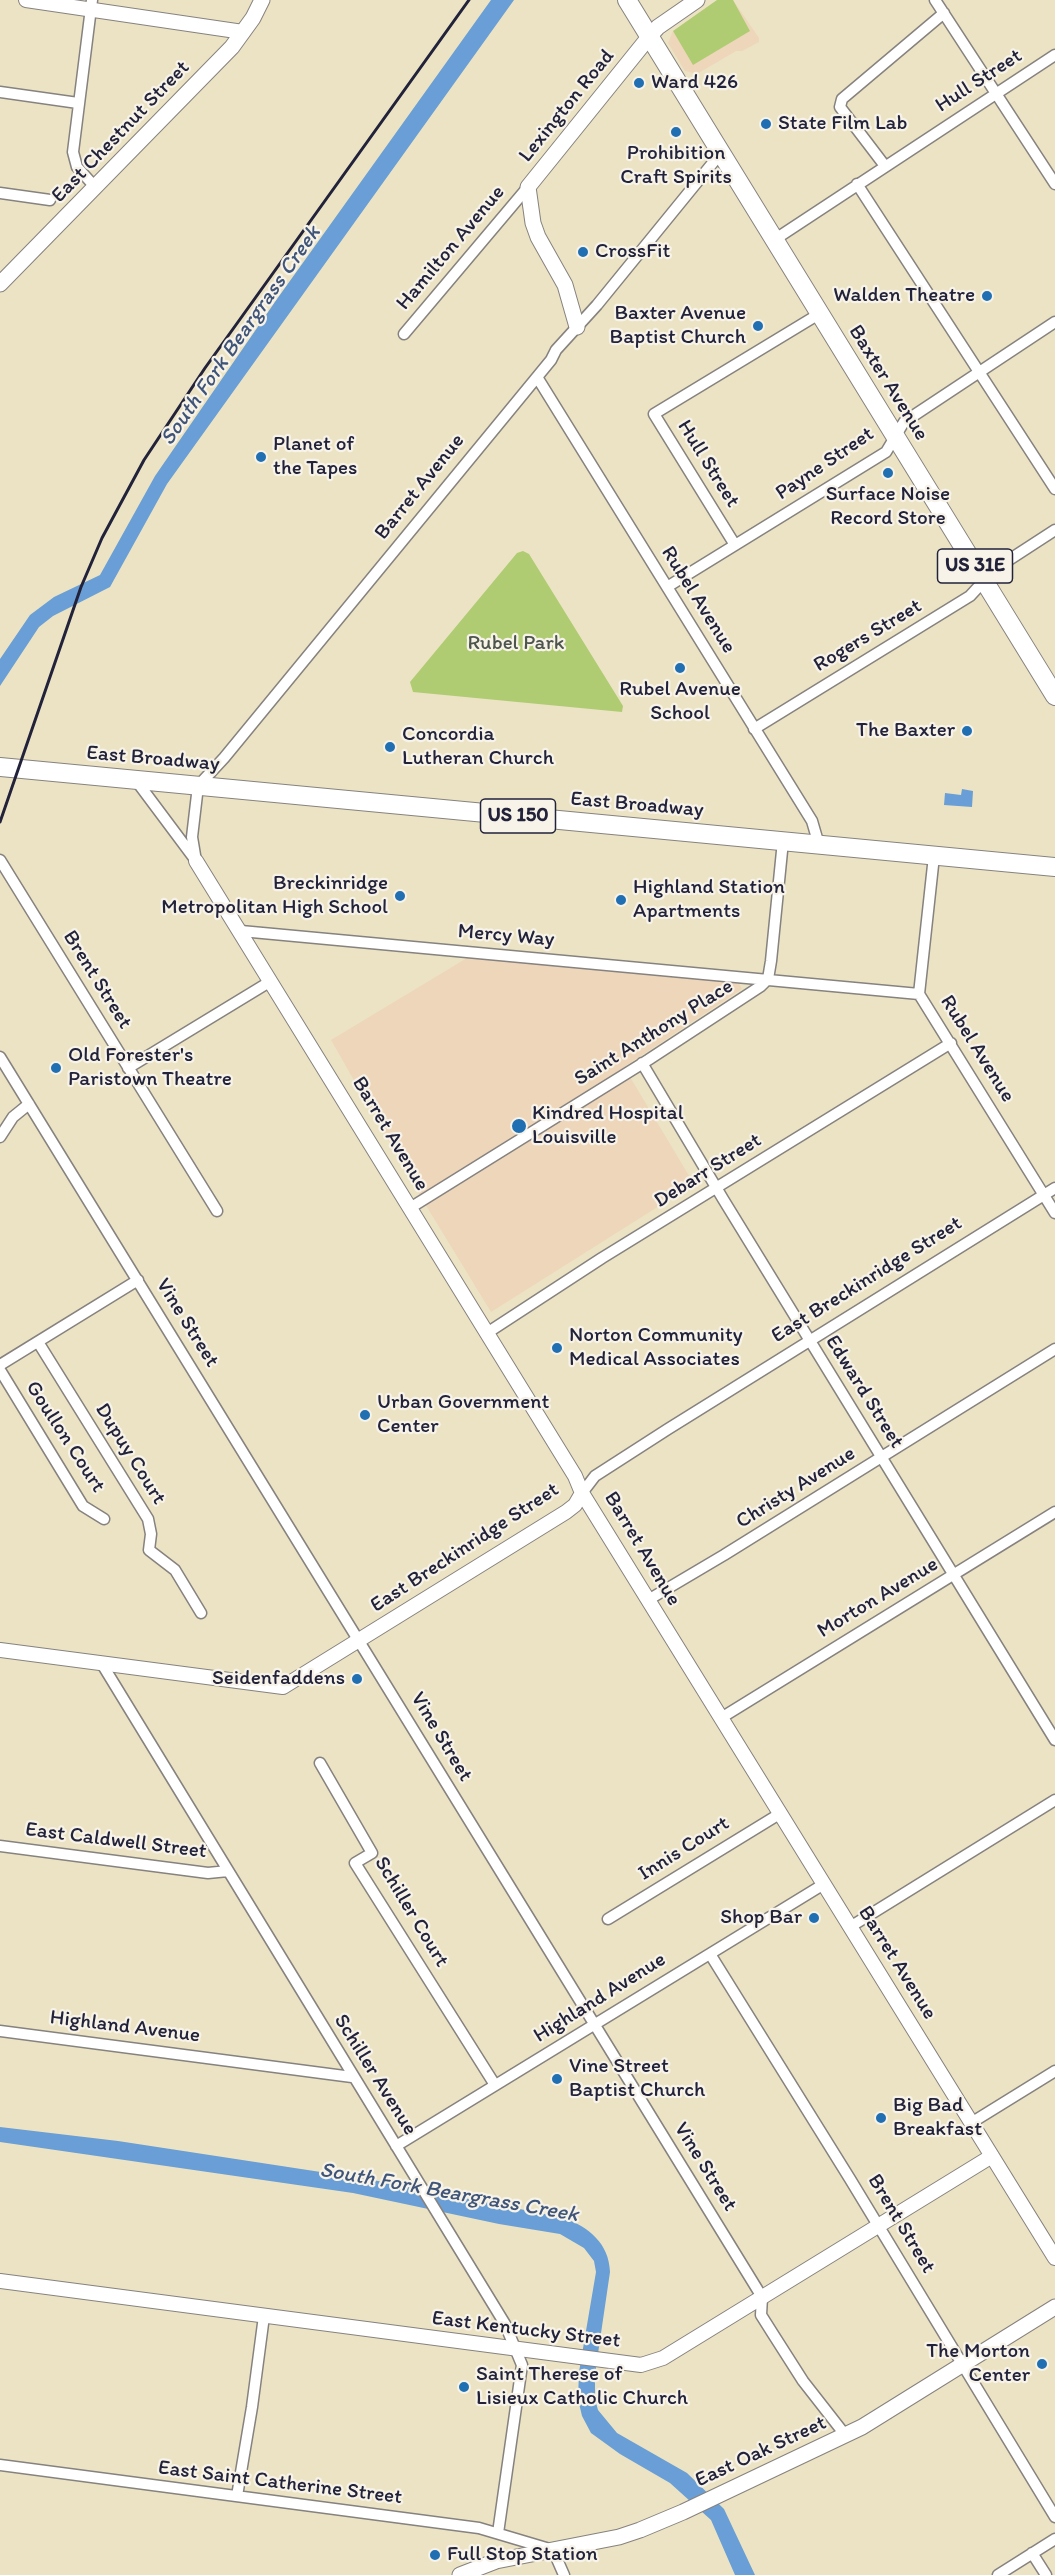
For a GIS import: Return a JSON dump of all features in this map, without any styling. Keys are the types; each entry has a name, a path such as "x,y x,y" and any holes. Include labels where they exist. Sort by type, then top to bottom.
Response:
{"main road":[{"name":"East Chestnut Street","path":"0,284 232,47 262,0"},
{"name":"Baxter Avenue","path":"627,0 1055,696"},
{"name":"Lexington Road","path":"577,327 565,285 535,230 528,187 658,27 697,0"},
{"name":"East Broadway","path":"0,766 1055,867"},
{"name":"East Oak Street","path":"460,2575 496,2561 640,2530 683,2512 846,2436 1055,2307"}],"street":[{"path":"26,0 91,4 243,32"},
{"path":"935,0 1055,184"},
{"path":"91,4 78,103 74,160 96,188"},
{"path":"885,166 840,107 842,99 944,13"},
{"name":"Hull Street","path":"774,240 1055,55"},
{"path":"0,92 78,103"},
{"name":"Barret Avenue","path":"196,861 192,837 198,786 224,758 720,154"},
{"path":"857,184 1055,489"},
{"name":"Hamilton Avenue","path":"404,334 528,187"},
{"path":"0,193 50,200"},
{"name":"Hull Street","path":"735,545 654,414 819,314"},
{"name":"Payne Street","path":"667,587 886,452 904,422 1055,322"},
{"name":"Rubel Avenue","path":"537,377 812,821 819,845"},
{"name":"Rogers Street","path":"754,729 970,597 995,569 1055,530"},
{"name":"Barret Avenue","path":"135,779 196,861 241,931 575,1476 582,1493 1055,2258"},
{"path":"768,979 783,841"},
{"name":"Rubel Avenue","path":"934,856 919,994 1055,1214"},
{"name":"Brent Street","path":"0,860 217,1211"},
{"name":"Mercy Way","path":"241,931 919,994"},
{"name":"Saint Anthony Place","path":"410,1208 747,998 768,979"},
{"path":"128,1068 271,981"},
{"name":"Debarr Street","path":"487,1333 602,1258 951,1043"},
{"name":"Vine Street","path":"0,1057 762,2297 761,2315 803,2381 846,2436"},
{"name":"Edward Street","path":"642,1063 716,1189 1055,1740"},
{"path":"0,1137 13,1117 28,1104"},
{"name":"East Breckinridge Street","path":"0,1650 283,1687 566,1512 575,1505 595,1476 1055,1188"},
{"path":"0,1365 138,1280"},
{"name":"Dupuy Court","path":"38,1342 148,1519 151,1534 149,1550 176,1570 201,1613"},
{"name":"Christy Avenue","path":"648,1600 1055,1349"},
{"name":"Goullon Court","path":"0,1370 83,1506 104,1519"},
{"name":"Morton Avenue","path":"721,1718 1055,1512"},
{"name":"Schiller Avenue","path":"102,1664 352,2077 505,2324 522,2365 498,2533"},
{"name":"Schiller Court","path":"320,1763 372,1853 355,1863 495,2085"},
{"path":"850,1927 1055,1800"},
{"name":"Innis Court","path":"608,1919 781,1813"},
{"name":"East Caldwell Street","path":"0,1846 208,1873 228,1871"},
{"name":"Highland Avenue","path":"396,2146 824,1884"},
{"name":"Brent Street","path":"710,1954 1055,2517"},
{"name":"Highland Avenue","path":"0,2031 352,2077"},
{"path":"971,2123 1055,2071"},
{"name":"East Kentucky Street","path":"0,2281 641,2365 656,2362 992,2156"},
{"path":"237,2496 264,2316"},
{"name":"East Saint Catherine Street","path":"0,2465 498,2533 553,2550"},
{"path":"998,2575 1055,2539"},
{"path":"553,2550 564,2575"},
{"path":"1032,2553 1046,2575"}],"shaded area":[{"path":"717,0 733,0 759,38 759,42 742,51 736,51 697,74 685,71 668,43 673,31"},
{"name":"Kindred Hospital Louisville","path":"467,958 738,981 742,989 624,1067 694,1184 491,1312 419,1194 331,1040"}],"green space":[{"path":"717,0 733,0 750,31 693,65 673,31"},
{"name":"Rubel Park","path":"523,551 529,554 623,706 622,712 413,692 410,682 517,553"}],"water":[{"name":"South Fork Beargrass Creek","path":"491,0 514,0 167,484 110,587 53,616 39,627 0,686 0,659 30,615 54,597 100,575 155,476 277,299"},
{"path":"962,789 973,791 972,807 944,805 945,793 961,795"},
{"name":"South Fork Beargrass Creek","path":"0,2127 118,2141 373,2180 565,2218 582,2227 602,2245 609,2262 610,2272 595,2374 595,2399 598,2410 617,2433 687,2473 724,2509 755,2575 735,2575 711,2520 670,2483 620,2454 591,2433 582,2416 578,2399 579,2372 596,2272 594,2261 584,2248 560,2234 499,2224 353,2193 0,2142"}],"railway":[{"path":"0,822 81,587 102,538 144,460 205,368 469,0"}],"place":[{"name":"Ward 426","path":"639,83"},
{"name":"State Film Lab","path":"766,124"},
{"name":"Prohibition Craft Spirits","path":"676,132"},
{"name":"CrossFit","path":"583,252"},
{"name":"Walden Theatre","path":"987,296"},
{"name":"Baxter Avenue Baptist Church","path":"758,326"},
{"name":"Planet of the Tapes","path":"261,457"},
{"name":"Surface Noise Record Store","path":"888,473"},
{"name":"Rubel Avenue School","path":"680,668"},
{"name":"The Baxter","path":"967,731"},
{"name":"Concordia Lutheran Church","path":"390,747"},
{"name":"Breckinridge Metropolitan High School","path":"400,896"},
{"name":"Highland Station Apartments","path":"621,900"},
{"name":"Old Forester's Paristown Theatre","path":"56,1068"},
{"name":"Kindred Hospital Louisville","path":"519,1126"},
{"name":"Norton Community Medical Associates","path":"557,1348"},
{"name":"Urban Government Center","path":"365,1415"},
{"name":"Seidenfaddens","path":"357,1679"},
{"name":"Shop Bar","path":"814,1918"},
{"name":"Vine Street Baptist Church","path":"557,2079"},
{"name":"Big Bad Breakfast","path":"881,2118"},
{"name":"The Morton Center","path":"1042,2364"},
{"name":"Saint Therese of Lisieux Catholic Church","path":"464,2387"},
{"name":"Full Stop Station","path":"435,2555"}]}
